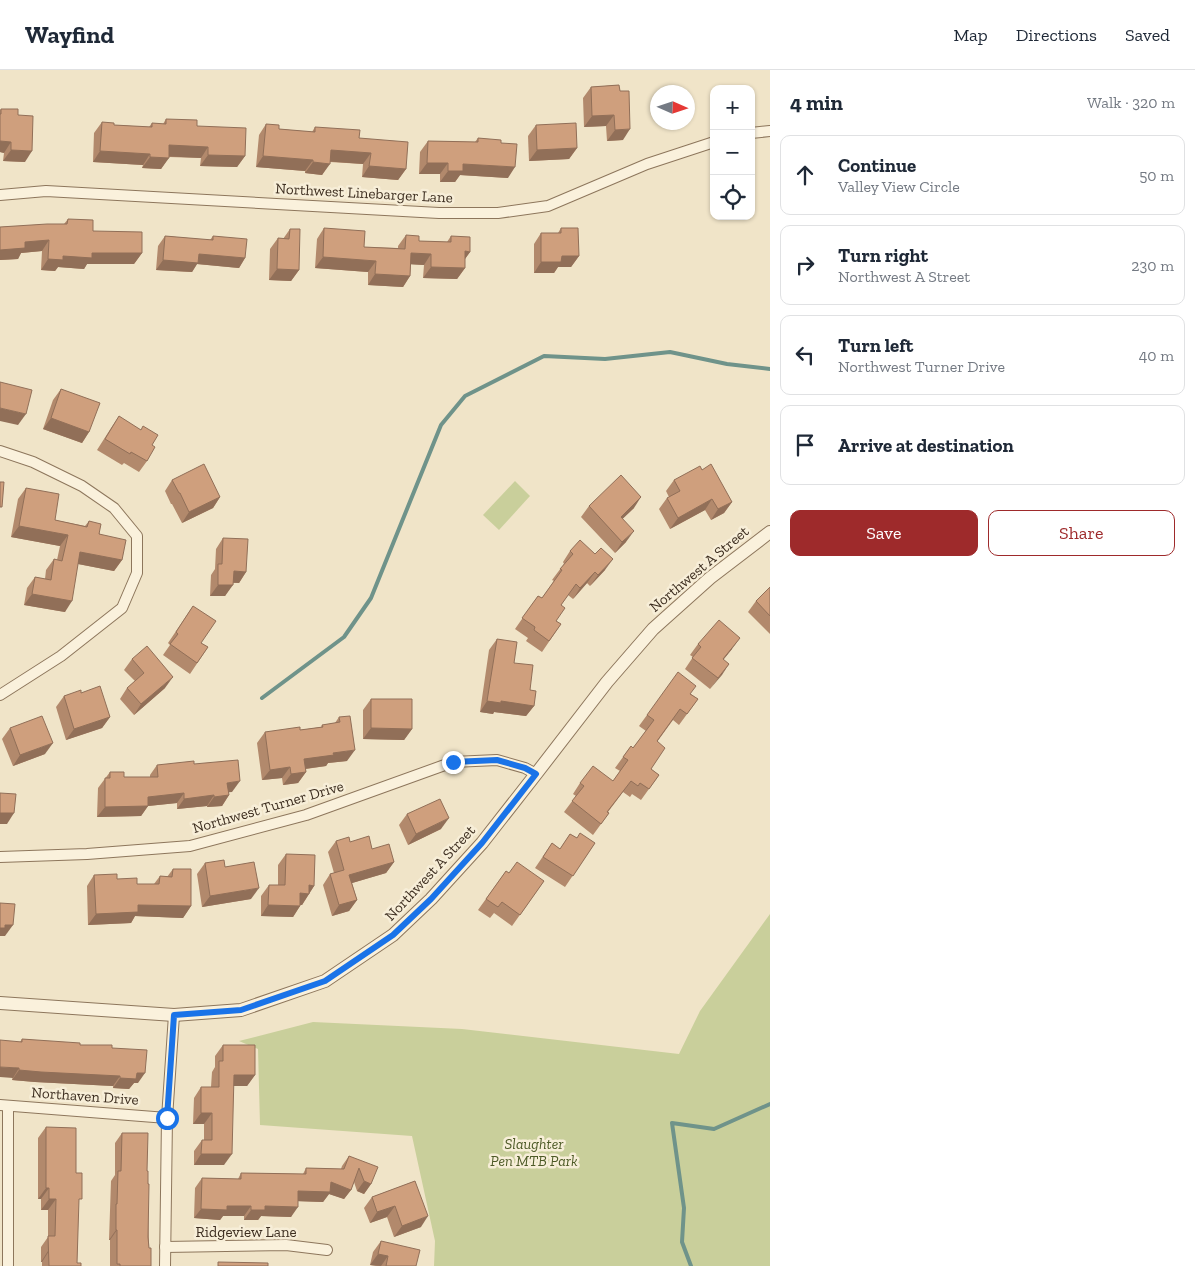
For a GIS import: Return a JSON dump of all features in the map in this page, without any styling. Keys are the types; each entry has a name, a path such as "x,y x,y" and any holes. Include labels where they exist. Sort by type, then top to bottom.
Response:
{"street":[{"path":"755,133 770,131"},
{"name":"Northwest Linebarger Lane","path":"0,195 46,191 439,213 498,213 548,206 647,164 710,143"},
{"path":"0,452 33,462 82,486 114,508 137,536 138,573 122,608 61,656 0,695"},
{"name":"Northwest A Street","path":"0,1002 174,1015 241,1010 325,981 393,935 431,899 482,843 607,682 653,629 710,578 770,532"},
{"name":"Northwest Turner Drive","path":"0,857 87,854 190,846 306,815 453,762 497,760 525,768 536,774"},
{"path":"166,1266 167,1118 174,1015"},
{"path":"4,1106 8,1266"},
{"name":"Northaven Drive","path":"4,1106 167,1118"},
{"name":"Ridgeview Lane","path":"165,1247 286,1246 327,1250"}],"green space":[{"path":"515,481 530,496 499,530 483,515"},
{"name":"Slaughter Pen MTB Park","path":"770,914 770,1266 434,1266 435,1241 412,1136 260,1125 258,1049 239,1041 313,1022 462,1029 679,1054 700,1011"}],"building":[{"path":"619,85 620,91 629,91 630,129 615,130 614,115 592,116 591,87"},
{"path":"1,109 18,109 18,115 33,116 32,151 11,150 11,142 0,141"},
{"path":"166,119 197,120 197,126 246,128 245,156 208,155 208,147 169,145 169,158 150,157 150,154 100,151 102,122 114,123 114,125 152,127 152,123 166,124"},
{"path":"576,123 577,148 537,150 536,125"},
{"path":"266,124 279,125 279,129 315,132 315,127 360,130 359,138 408,142 406,169 369,166 371,153 331,150 330,164 313,162 313,160 263,156"},
{"path":"478,138 501,140 501,143 517,144 515,167 463,164 463,171 448,171 448,163 427,163 428,141 478,142"},
{"path":"68,219 93,220 93,231 142,232 142,253 92,253 92,258 63,256 63,260 48,259 49,240 25,242 25,248 0,250 0,227 67,224"},
{"path":"324,228 365,231 364,247 405,249 406,235 419,236 419,241 451,242 451,236 470,237 470,252 465,251 465,268 431,267 431,254 411,253 410,276 375,274 376,261 323,257"},
{"path":"561,228 578,228 579,256 562,256 561,262 541,262 541,233 561,233"},
{"path":"290,229 300,229 299,270 277,269 278,238 289,239"},
{"path":"165,236 213,240 213,236 247,239 245,258 199,254 198,263 163,260"},
{"path":"0,382 32,390 26,414 0,408"},
{"path":"61,389 100,403 89,432 51,418"},
{"path":"119,416 141,430 143,426 158,435 152,445 155,447 147,461 131,452 130,454 105,439"},
{"path":"204,464 220,497 189,512 172,480"},
{"path":"711,464 732,502 718,509 712,499 678,518 667,498 680,491 674,480 700,466 702,470"},
{"path":"621,475 641,497 621,517 634,531 622,542 589,506"},
{"path":"0,482 4,482 2,507 0,507"},
{"path":"26,488 59,494 55,520 87,527 89,521 101,524 99,534 126,540 122,560 80,552 72,601 32,594 35,577 51,580 54,559 62,561 68,535 19,526"},
{"path":"223,538 248,539 246,572 234,571 233,585 218,585 218,564 222,564"},
{"path":"580,540 595,554 601,548 613,559 598,575 595,572 580,588 576,584 561,605 565,608 556,621 561,624 549,641 534,630 535,627 522,618 538,596 542,598 562,570 560,569 573,554 570,551"},
{"path":"770,587 770,616 756,601"},
{"path":"193,606 216,621 201,643 208,647 197,663 170,644 178,634 176,632"},
{"path":"719,620 740,638 723,659 729,664 718,678 692,658 701,647 698,644"},
{"path":"497,639 517,642 514,663 533,665 530,690 536,691 534,706 487,701"},
{"path":"147,646 173,677 141,704 127,688 144,673 132,659"},
{"path":"678,672 696,686 690,694 698,699 687,714 680,709 657,741 665,748 651,769 659,775 649,789 640,783 638,786 631,781 607,812 609,813 601,824 572,801 584,786 580,783 593,766 613,781 628,760 623,757 631,746 633,748 654,720 647,715"},
{"path":"100,686 110,717 74,729 64,696 81,690 81,693"},
{"path":"371,699 412,699 412,729 371,728"},
{"path":"42,716 53,743 20,755 10,728"},
{"path":"350,716 355,750 304,759 306,772 291,774 290,767 270,770 265,732 300,727 300,730 323,727 322,725 340,722 339,717"},
{"path":"238,760 240,781 227,783 229,795 184,799 184,793 148,797 148,806 105,807 105,778 110,778 110,772 124,772 124,777 158,777 157,765 194,761 194,764"},
{"path":"0,793 16,794 14,813 0,813"},
{"path":"440,799 449,818 416,834 407,814"},
{"path":"580,833 595,843 573,876 543,857 552,843 560,849 570,834 577,838"},
{"path":"369,836 372,849 389,844 394,862 349,875 357,900 339,905 330,874 344,870 336,841 349,837 350,842"},
{"path":"286,854 315,855 314,886 309,885 309,894 300,893 300,906 268,905 269,885 285,885"},
{"path":"224,860 225,867 254,862 259,888 210,896 205,863"},
{"path":"517,862 544,881 520,915 502,902 498,907 486,899 506,871 509,873"},
{"path":"173,869 191,869 191,906 138,905 138,912 96,914 94,875 117,874 117,879 137,878 137,884 159,884 160,876 172,877"},
{"path":"0,903 15,904 13,925 5,925 5,928 0,928"},
{"path":"22,1039 80,1043 80,1045 112,1045 112,1048 147,1050 145,1073 137,1073 136,1079 120,1078 120,1076 41,1072 0,1067 0,1040 22,1042"},
{"path":"223,1045 255,1045 255,1075 234,1075 232,1154 201,1154 202,1140 212,1140 212,1113 201,1113 201,1087 219,1087 219,1061 223,1061"},
{"path":"46,1127 76,1128 76,1173 82,1173 82,1199 79,1199 77,1263 81,1263 81,1266 49,1266 48,1236 55,1236 56,1199 49,1199 49,1188 46,1188"},
{"path":"122,1133 148,1133 148,1237 149,1248 151,1248 151,1266 120,1266 120,1264 117,1264 116,1204 118,1171 121,1171"},
{"path":"349,1156 378,1167 371,1184 364,1181 359,1168 351,1190 331,1182 330,1192 298,1191 298,1207 265,1206 265,1210 251,1210 251,1206 227,1206 227,1210 201,1209 202,1178 241,1179 241,1173 306,1174 306,1168 344,1169"},
{"path":"415,1181 428,1216 402,1226 395,1206 377,1212 372,1197"},
{"path":"381,1241 420,1250 416,1266 386,1266 388,1256 378,1254"},
{"path":"218,1262 268,1263 268,1266 218,1266"}],"waterway":[{"path":"262,698 344,637 371,598 441,425 465,396 544,356 605,359 670,352 727,364 770,369"},
{"path":"691,1266 682,1242 684,1208 672,1123 714,1129 770,1104"}],"route":[{"path":"167,1118 174,1015 241,1010 325,981 393,935 431,899 482,843 536,774 525,768 497,760 453,762"}]}
